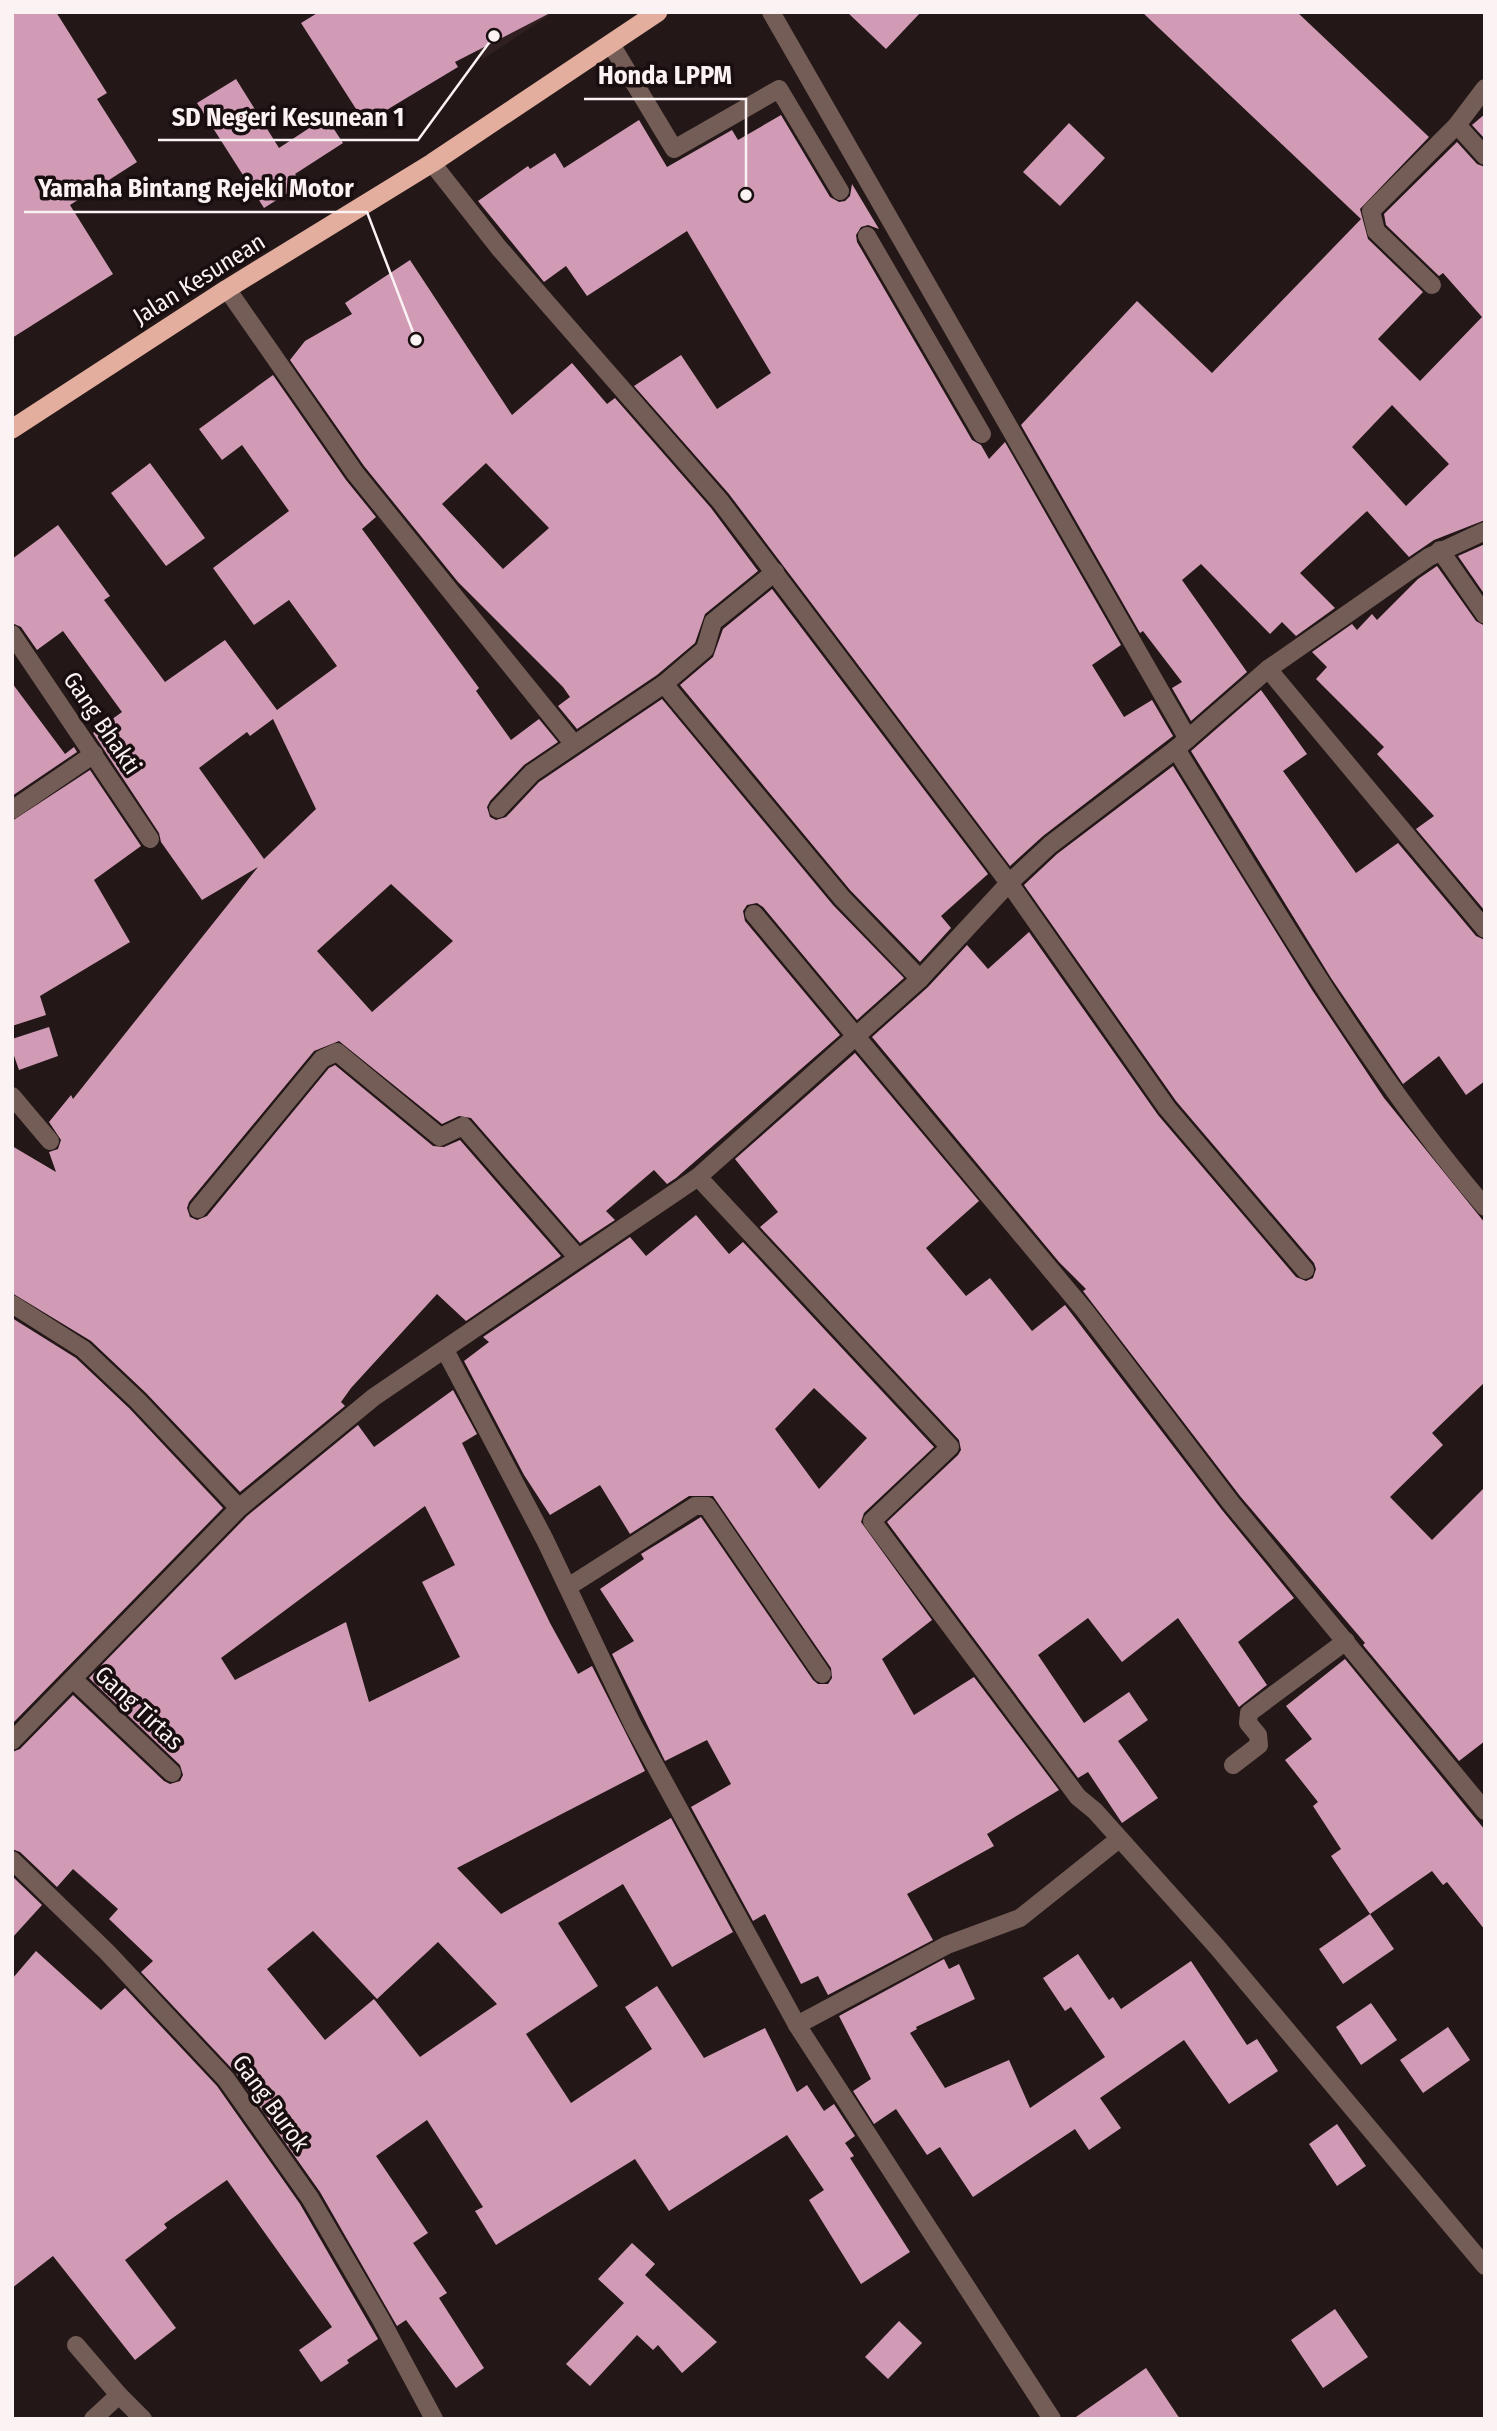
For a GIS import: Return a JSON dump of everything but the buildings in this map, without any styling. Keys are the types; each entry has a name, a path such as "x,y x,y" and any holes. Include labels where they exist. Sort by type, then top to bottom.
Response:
{"highway":[{"name":"Jalan Kesunean","path":"12,429 227,289 432,163 612,46 658,12"}],"street":[{"path":"771,12 1182,744 1398,1097 1485,1207"},
{"path":"612,46 674,149 779,89 840,191"},
{"path":"1432,285 1376,231 1371,211 1457,125 1485,88"},
{"path":"1457,125 1485,156"},
{"path":"432,163 499,248 720,501 1009,883 1167,1108 1305,1270"},
{"path":"867,236 982,434"},
{"path":"227,289 355,473 573,743"},
{"path":"12,1741 239,1508 374,1397 698,1177 920,979 1009,883 1068,830 1182,744 1268,669 1440,550 1485,531"},
{"path":"1440,550 1485,615"},
{"path":"498,808 532,773 664,684 705,649 713,622 775,572"},
{"name":"Gang Bhakti","path":"12,634 150,839"},
{"path":"1268,669 1485,929"},
{"path":"664,684 842,898 920,979"},
{"path":"12,810 94,754"},
{"path":"754,915 1085,1311 1231,1503 1485,1811"},
{"path":"198,1209 322,1059 337,1052 440,1137 463,1126 578,1258"},
{"path":"12,1096 50,1141"},
{"path":"698,1177 950,1447 872,1521 1065,1781 1217,1947 1485,2266"},
{"path":"12,1304 83,1349 138,1401 239,1508"},
{"path":"444,1350 568,1587 633,1725 797,2025 1052,2419"},
{"path":"568,1587 695,1506 707,1506 822,1674"},
{"path":"1233,1765 1259,1745 1258,1735 1248,1723 1249,1713 1346,1642"},
{"name":"Gang Tirtas","path":"73,1679 172,1773"},
{"path":"797,2025 947,1945 1020,1918 1119,1839"},
{"name":"Gang Burok","path":"12,1860 107,1952 226,2079 310,2198 434,2419"},
{"path":"76,2345 143,2419"},
{"path":"93,2419 119,2395"}],"shaded area":[{"path":"456,12 554,12 483,59"}],"place":[{"name":"SD Negeri Kesunean 1","path":"494,36"},
{"name":"Honda LPPM","path":"746,195"},
{"name":"Yamaha Bintang Rejeki Motor","path":"416,340"}]}
